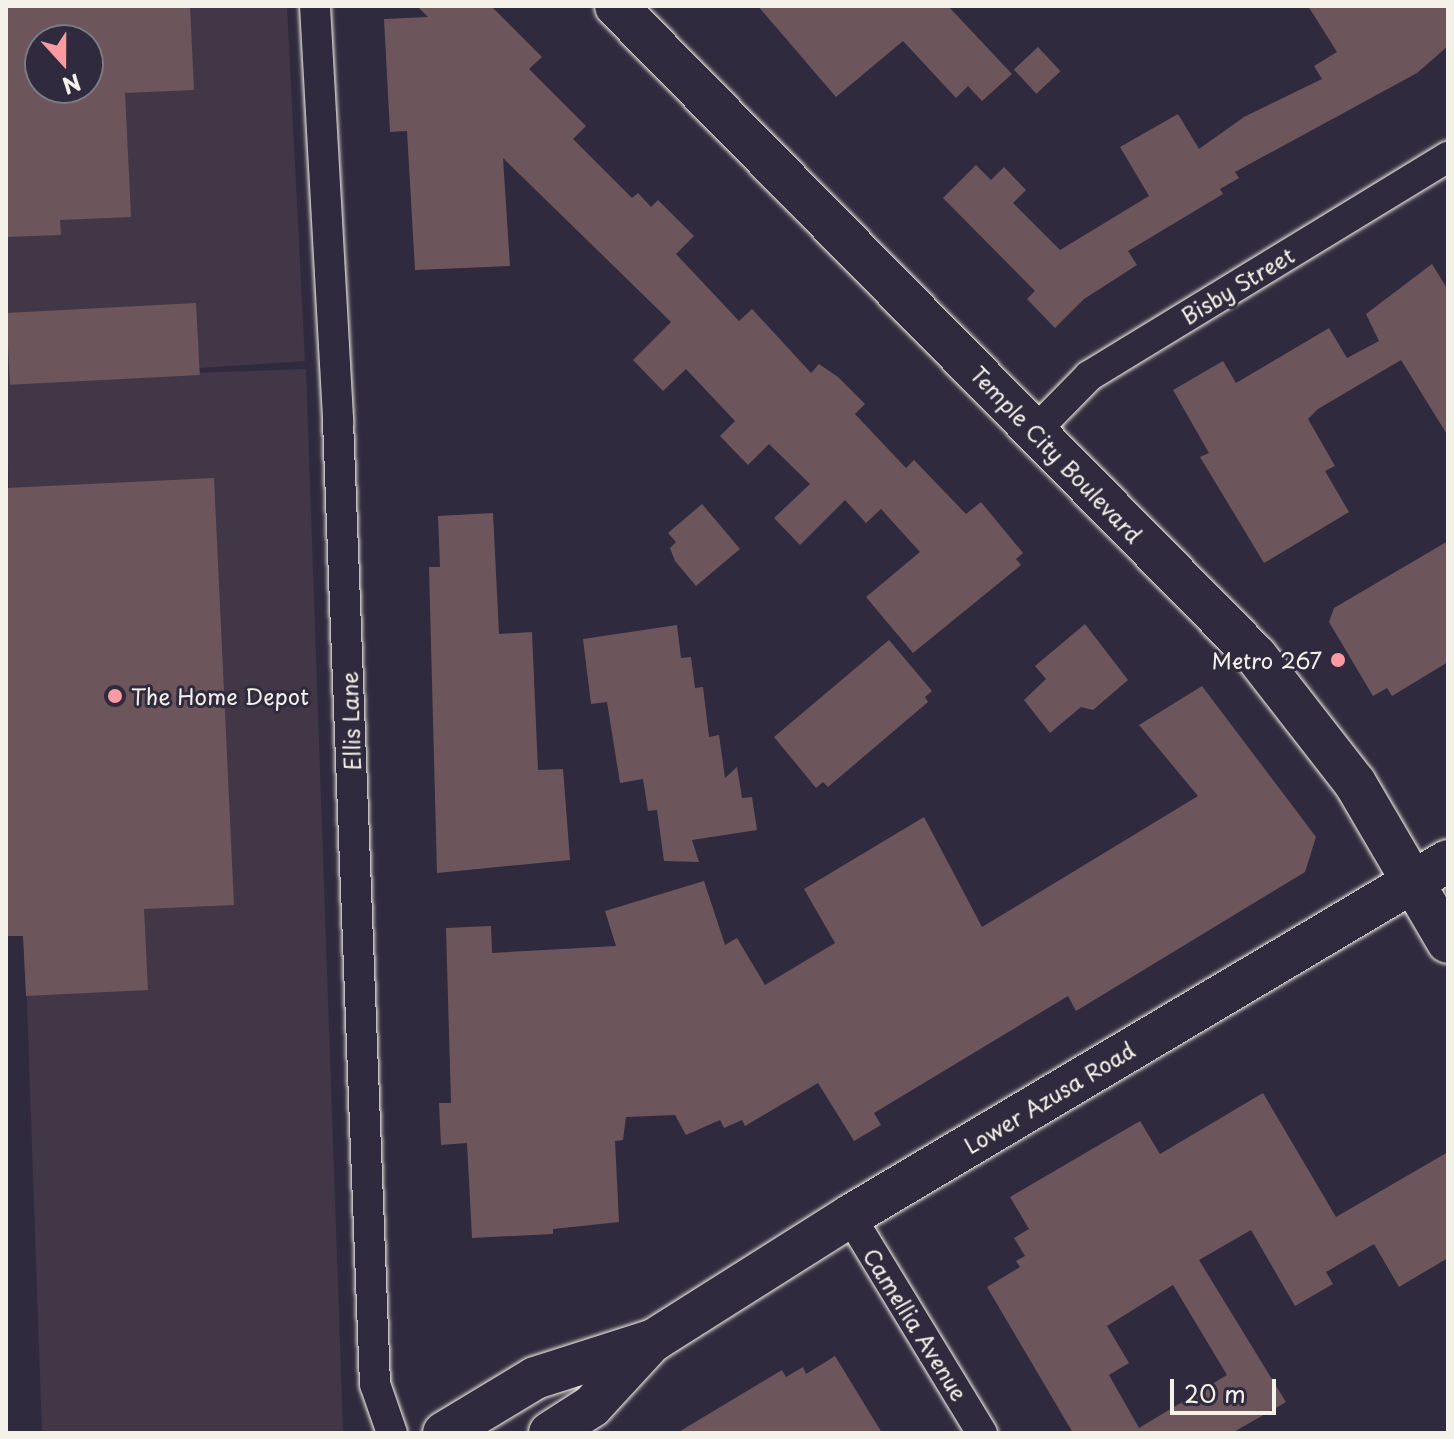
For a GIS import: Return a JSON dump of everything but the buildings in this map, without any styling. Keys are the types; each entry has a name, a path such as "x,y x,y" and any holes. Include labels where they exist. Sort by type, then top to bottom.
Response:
{"main road":[{"name":"Temple City Boulevard","path":"634,12 1037,429 1296,704 1355,783 1448,942"},
{"name":"Lower Azusa Road","path":"550,1433 592,1406 654,1340 850,1216 1448,861"},
{"name":"Lower Azusa Road","path":"444,1433 535,1378 654,1340"}],"street":[{"name":"Ellis Lane","path":"315,6 338,421 375,1384 392,1433"},
{"name":"Bisby Street","path":"1037,429 1089,376 1448,157"},
{"name":"Camellia Avenue","path":"850,1216 982,1433"}],"shaded area":[{"path":"6,6 287,6 305,361 6,381"},
{"path":"306,369 343,1433 42,1433 6,379"}],"place":[{"name":"Metro 267","path":"1338,660"},
{"name":"The Home Depot","path":"115,696"}]}
